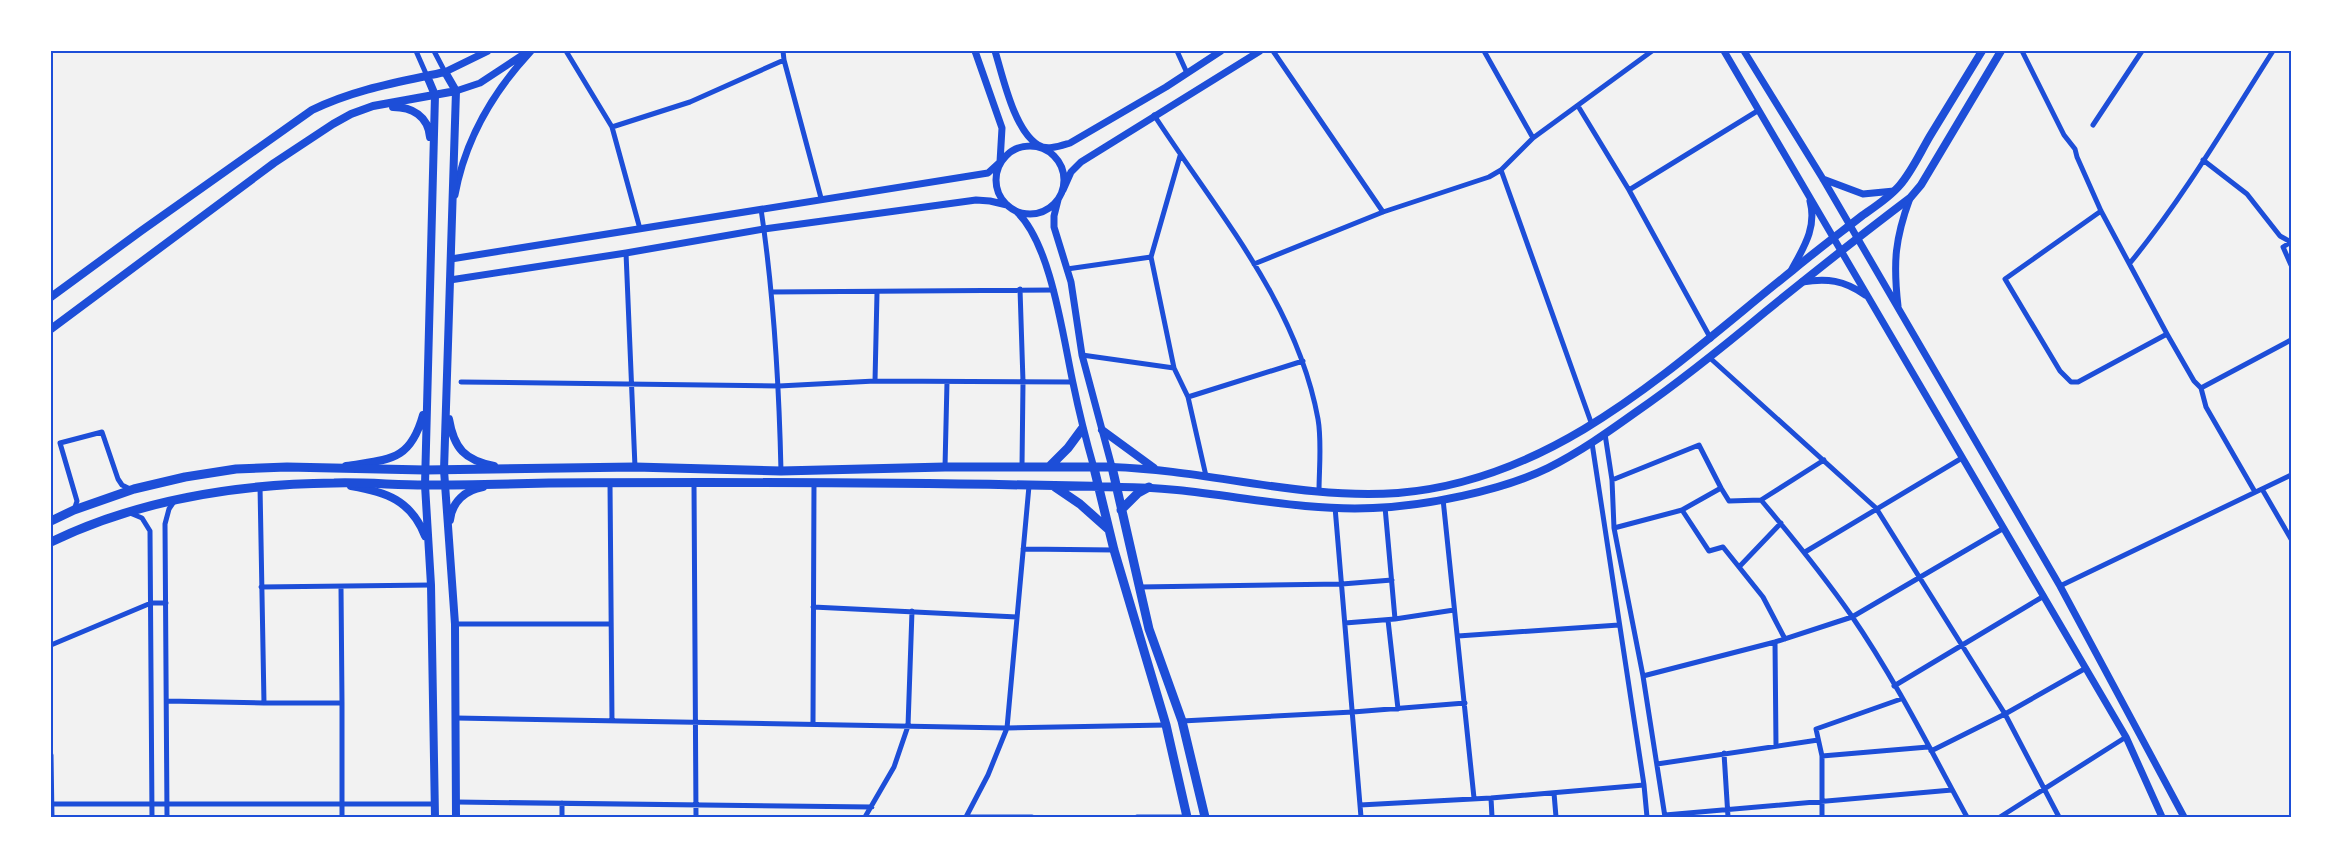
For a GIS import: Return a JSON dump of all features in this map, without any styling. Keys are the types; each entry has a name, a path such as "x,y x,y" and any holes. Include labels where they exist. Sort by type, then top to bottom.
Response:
{"highway":[{"path":"1049,467 1068,448 1082,429"},
{"path":"51,520 134,489 185,477 236,469 287,467 444,470 635,467 782,471 1022,466 1112,467 1149,629 1182,721 1205,817"},
{"path":"1094,468 1108,529 1166,725 1187,817"},
{"path":"51,542 71,532 126,512 178,498 206,492 260,486 334,483 444,485 814,483 1116,487"},
{"path":"1121,510 1138,493 1149,486"},
{"path":"1055,487 1080,504 1108,529"}],"main road":[{"path":"1112,467 1155,469 1319,492 1401,493 1476,478 1546,451 1592,425 1711,339 1791,271 1894,191 1911,169 1982,51"},
{"path":"1116,487 1149,486 1335,507 1385,507 1443,499 1498,485 1546,469 1592,443 1710,358 1802,282 1910,198 1921,185 2001,51"},
{"path":"51,297 312,110 362,89 445,72 456,91 444,470 455,624 456,817"},
{"path":"427,76 435,95 425,470 431,585 435,817"},
{"path":"51,329 274,163 333,124 373,106 456,91"},
{"path":"373,106 401,107 421,116 430,131 433,171"},
{"path":"334,468 388,459 405,451 416,438 427,402"},
{"path":"446,403 452,435 462,451 479,463 504,469"},
{"path":"1102,430 1155,469"},
{"path":"334,483 392,495 421,525 428,545"},
{"path":"449,534 451,515 459,498 479,487 508,484"}],"street":[{"path":"417,51 427,76"},
{"path":"434,51 445,72 488,51"},
{"path":"456,91 480,84 530,51"},
{"path":"452,213 459,172 474,133 507,77 530,51"},
{"path":"566,51 612,127 640,229"},
{"path":"783,51 821,198"},
{"path":"975,51 1002,128 1000,162 996,173 999,196 1028,222 1054,290 1082,429 1094,468"},
{"path":"994,51 1019,122 1039,147 1049,151 1057,159 1062,168 1063,190"},
{"path":"1177,51 1187,73"},
{"path":"451,259 988,173 1007,153 1017,148 1028,145 1054,148 1070,143 1221,51"},
{"path":"1112,467 1082,355 1067,268 1054,227 1058,200 1071,172 1081,162 1260,51"},
{"path":"1273,51 1383,212"},
{"path":"1484,51 1533,138"},
{"path":"1254,264 1383,212 1489,177 1501,170 1533,138 1652,51"},
{"path":"1724,51 2126,737 2162,817"},
{"path":"1744,51 1858,238 2060,586 2184,817"},
{"path":"2022,51 2064,135 2075,149 2101,211 2194,381 2201,388 2206,407 2254,492"},
{"path":"2092,125 2142,51"},
{"path":"2130,263 2151,238 2272,51"},
{"path":"612,127 690,102 784,60"},
{"path":"1578,106 1629,190 1711,339"},
{"path":"1629,190 1759,110"},
{"path":"1154,116 1254,264 1284,314 1303,361 1318,422 1319,492"},
{"path":"1180,156 1151,257 1174,368 1188,397 1206,476"},
{"path":"2203,160 2247,194 2280,236 2291,242 2283,247 2291,265"},
{"path":"1501,170 1592,425"},
{"path":"1823,179 1863,194 1894,191"},
{"path":"1791,271 1810,232 1812,211 1808,193"},
{"path":"1899,308 1895,279 1895,250 1910,198"},
{"path":"450,280 626,254 764,229 976,200 1007,205"},
{"path":"1017,212 1040,213 1050,208 1058,200"},
{"path":"761,209 779,386 782,471"},
{"path":"2101,211 2005,279 2060,370 2071,382 2078,382 2168,334"},
{"path":"626,254 635,467"},
{"path":"1067,268 1151,257"},
{"path":"1802,282 1821,279 1844,282 1869,297"},
{"path":"1020,289 1023,382 1022,466"},
{"path":"771,292 1054,290"},
{"path":"875,381 877,293"},
{"path":"2201,388 2291,340"},
{"path":"1082,355 1174,368"},
{"path":"1710,358 1876,508 2005,714 2059,817"},
{"path":"1188,397 1303,361"},
{"path":"461,382 779,386 875,381 1072,382"},
{"path":"945,467 947,381"},
{"path":"74,510 77,501 60,443 102,432 118,479 127,488 134,489"},
{"path":"1605,434 1612,480 1614,528 1643,676 1665,816 1952,790"},
{"path":"1592,443 1647,817"},
{"path":"1612,480 1699,445 1729,501 1761,500 1824,460"},
{"path":"1805,552 1962,458"},
{"path":"2060,586 2291,475"},
{"path":"610,483 612,721"},
{"path":"813,724 814,483"},
{"path":"694,484 696,817"},
{"path":"260,486 264,703"},
{"path":"1029,486 1006,728 988,775 967,817 1032,817"},
{"path":"1614,528 1682,510 1721,488"},
{"path":"2262,489 2291,539"},
{"path":"167,817 165,540 167,514 178,498"},
{"path":"1443,499 1474,798"},
{"path":"1761,500 1805,552 1852,617 1894,686 1967,817"},
{"path":"1335,507 1361,817"},
{"path":"1385,507 1395,619"},
{"path":"1682,510 1709,551 1723,547 1763,597 1785,639"},
{"path":"126,512 135,514 147,523 150,541 152,817"},
{"path":"1739,567 1781,523"},
{"path":"1643,676 1775,642 1852,617 2004,528"},
{"path":"150,541 165,540"},
{"path":"1023,549 1114,550"},
{"path":"1139,588 1342,584 1392,580"},
{"path":"261,586 431,585"},
{"path":"341,587 342,817"},
{"path":"1894,686 2044,596"},
{"path":"51,645 151,603 166,603"},
{"path":"813,607 1017,617"},
{"path":"1345,623 1388,620 1454,610"},
{"path":"865,817 894,766 908,726 912,611"},
{"path":"1388,620 1398,709"},
{"path":"455,624 611,624"},
{"path":"1458,636 1620,625"},
{"path":"1775,642 1776,746"},
{"path":"1822,756 1930,749 2005,714 2086,668"},
{"path":"1822,817 1822,756 1816,729 1901,699"},
{"path":"167,701 342,703"},
{"path":"1182,721 1353,712 1465,703"},
{"path":"456,718 1006,728 1166,725"},
{"path":"2000,817 2126,737"},
{"path":"1657,764 1818,740"},
{"path":"1724,753 1728,817"},
{"path":"51,754 52,817"},
{"path":"1360,805 1491,798 1644,785"},
{"path":"1554,793 1556,817"},
{"path":"1491,798 1492,817"},
{"path":"51,804 167,802 435,804"},
{"path":"456,802 872,807"},
{"path":"562,803 562,817"},
{"path":"1137,817 1187,817"}]}
